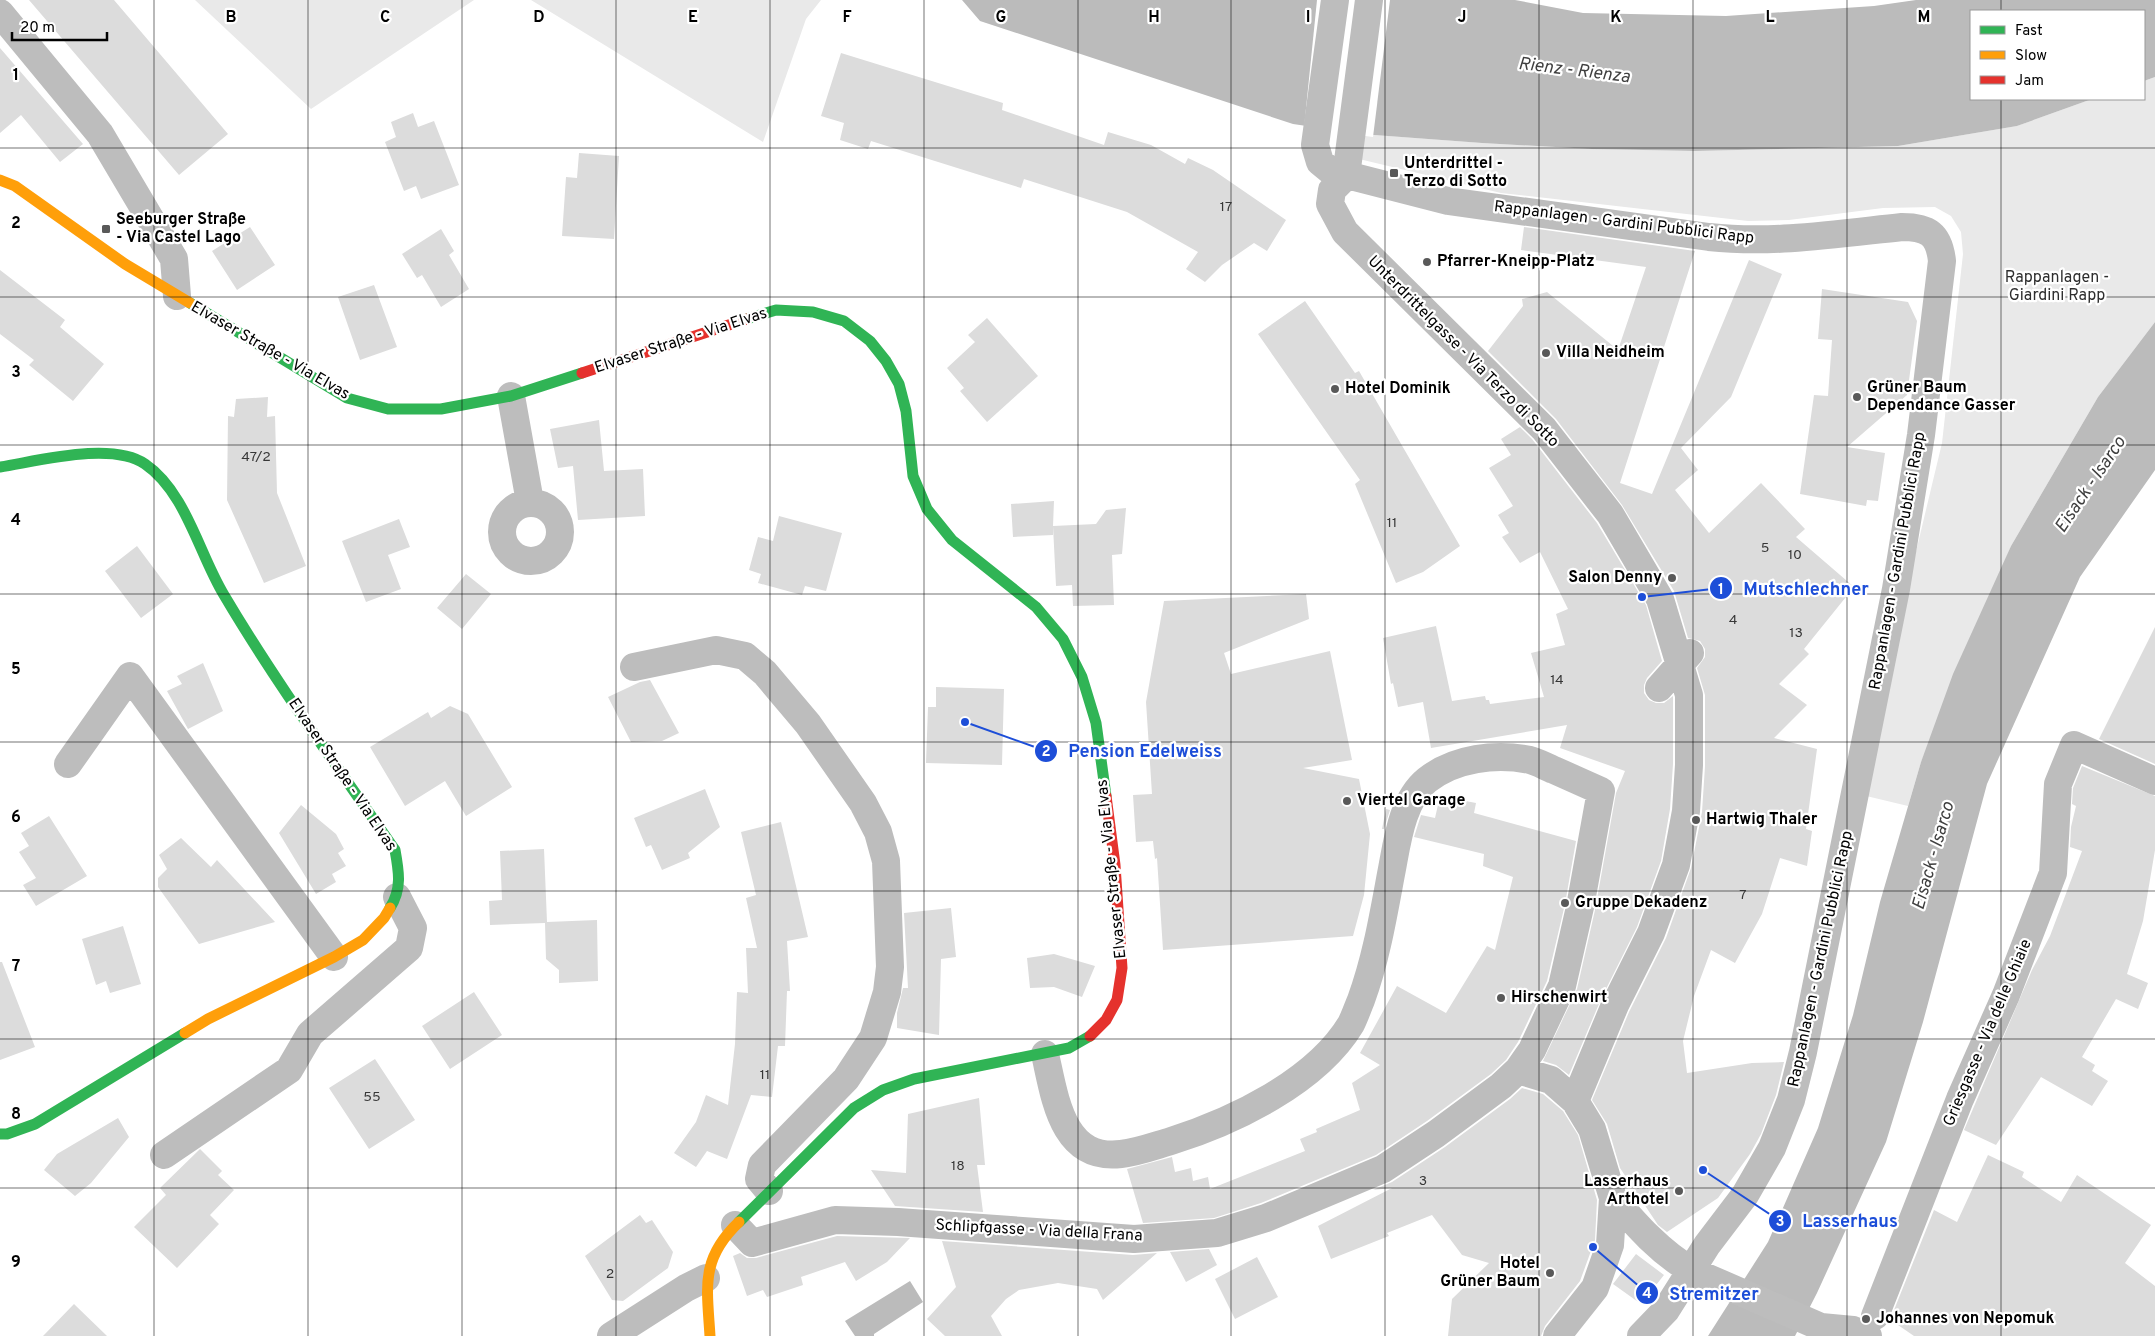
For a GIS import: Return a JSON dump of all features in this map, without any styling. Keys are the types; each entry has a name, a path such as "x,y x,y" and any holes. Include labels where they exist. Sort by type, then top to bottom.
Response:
{"street":[{"name":"Rappanlagen - Gardini Pubblici Rapp","path":"1335,0 1315,146 1320,162 1331,171 1448,201 1745,241 1792,240 1902,227 1920,227 1932,234 1941,247 1942,261 1921,435 1896,588 1803,1052 1791,1100 1772,1148 1745,1195 1707,1245 1692,1270"},
{"path":"1346,176 1369,0"},
{"path":"0,13 100,134 174,259 177,296"},
{"name":"Unterdrittelgasse - Via Terzo di Sotto","path":"1346,176 1332,190 1330,204 1340,226 1366,255 1434,318 1544,429 1610,514 1660,599 1670,633 1687,657 1689,765 1687,793 1676,865 1651,933 1615,1005 1575,1101"},
{"name":"Elvaser Straße - Via Elvas","path":"0,180 15,186 125,264 347,398 388,409 441,409 511,396 776,310 813,312 844,321 870,341 886,361 899,384 906,411 913,476 927,509 952,540 1036,607 1063,639 1082,677 1096,723 1115,865 1122,968 1117,1000 1106,1020 1089,1036 1069,1048 914,1079 883,1090 854,1108 734,1226 713,1256 706,1278 710,1336"},
{"path":"511,396 530,502"},
{"name":"Elvaser Straße - Via Elvas","path":"0,467 90,453 122,454 144,463 168,485 223,594 297,710 396,850 400,878 397,897 384,918 363,940 334,957 208,1019 35,1124 7,1134 0,1134"},
{"path":"634,667 716,650 745,656 765,673 808,724 863,803 878,832 886,861 890,967 887,992 873,1038 846,1079 762,1165 758,1179 769,1191"},
{"path":"1659,688 1687,657"},
{"path":"68,764 130,676 334,957"},
{"name":"Griesgasse - Via delle Ghiaie","path":"1871,1326 1960,1099 2006,995 2053,873 2058,784 2074,745 2155,781"},
{"path":"1045,1054 1058,1111 1070,1134 1086,1149 1105,1156 1135,1152 1208,1129 1289,1087 1322,1061 1351,1023 1371,973 1401,828 1414,795 1427,780 1445,769 1469,760 1496,757 1531,760 1601,791 1580,906 1562,986 1532,1050 1518,1070 1551,1080 1575,1101 1592,1129 1613,1198 1610,1245 1595,1288 1557,1336"},
{"path":"164,1155 289,1070 310,1034 409,948 413,928 397,897"},
{"name":"Schlipfgasse - Via della Frana","path":"734,1226 752,1243 835,1220 898,1222 1134,1239 1217,1233 1266,1218 1383,1169 1451,1123 1501,1086 1518,1070"},
{"path":"1613,1198 1644,1233 1676,1261 1692,1270 1821,1327 1853,1330 1871,1326"},
{"path":"1641,1336 1666,1310 1692,1270"},
{"path":"610,1336 686,1288 706,1278"}],"green space":[{"path":"195,0 474,0 311,109"},
{"path":"531,0 821,0 806,19 763,142"},
{"name":"Rappanlagen - Giardini Rapp","path":"2155,77 2155,322 2098,397 2011,546 1921,762 1908,806 1858,794 1942,443 1963,254 1961,232 1951,216 1935,207 1883,208 1789,220 1748,221 1501,193 1359,159 1361,134 1592,149 1695,151 1898,146 2017,126 2089,100 2145,100 2145,81"}],"water":[{"name":"Rienz - Rienza","path":"962,0 1515,0 1583,13 1726,16 1874,6 1916,0 2155,0 2155,77 2145,81 2145,10 1970,10 1970,100 2089,100 2017,126 1898,146 1695,151 1592,149 1361,134 1293,124 980,21"},
{"name":"Eisack - Isarco","path":"2155,322 2155,470 2080,577 1987,784 1923,1022 1886,1142 1817,1293 1795,1336 1708,1336 1768,1242 1818,1128 1853,1015 1880,902 1921,762 1953,674 2011,546 2098,397"},
{"path":"910,1281 923,1302 874,1334 874,1336 855,1336 845,1321"}],"pier":[{"path":"1317,0 1390,0 1373,137 1304,128"}],"building":[{"path":"29,0 114,0 228,134 179,175"},
{"path":"0,48 83,144 60,162 21,115 0,133"},
{"path":"841,53 1003,103 1002,110 1104,145 1108,132 1151,145 1185,164 1188,158 1213,170 1286,220 1267,251 1254,243 1222,265 1205,282 1186,269 1198,252 1127,212 1024,179 1021,188 871,141 868,149 840,140 844,123 821,116"},
{"path":"413,113 418,127 434,121 459,185 421,199 416,186 404,191 385,142 396,137 391,122"},
{"path":"579,153 619,156 614,239 562,236 566,177 577,178"},
{"path":"250,227 275,265 237,290 212,251"},
{"path":"1524,227 1695,251 1620,483 1652,494 1749,260 1782,274 1731,397 1681,448 1698,470 1675,490 1709,533 1761,483 1805,529 1796,537 1854,587 1804,649 1809,654 1779,684 1807,705 1774,738 1817,749 1806,829 1812,831 1807,866 1780,858 1762,914 1735,963 1711,950 1694,996 1683,1041 1687,1073 1752,1063 1784,1062 1776,1095 1761,1134 1750,1154 1718,1198 1667,1232 1658,1225 1620,1168 1607,1124 1592,1100 1629,1012 1666,938 1691,868 1702,812 1705,766 1705,695 1697,668 1705,657 1705,649 1700,641 1688,638 1674,591 1622,505 1556,419 1488,351 1523,306 1522,299 1547,292 1618,350 1646,267 1521,250"},
{"path":"441,229 454,251 449,255 469,289 441,307 422,275 417,278 402,254"},
{"path":"0,270 65,320 60,327 104,364 73,401 29,365 34,360 0,334"},
{"path":"374,285 397,347 360,360 338,297"},
{"name":"Grüner Baum Dependance Gasser","path":"1822,289 1908,302 1917,321 1907,395 1847,447 1885,453 1878,501 1867,500 1866,506 1800,494 1814,395 1828,396 1832,340 1818,339"},
{"name":"Hotel Dominik","path":"1305,301 1355,373 1359,371 1460,546 1423,572 1396,583 1355,484 1360,480 1258,334"},
{"path":"987,318 1038,376 987,422 960,391 964,388 947,368 975,342 968,335"},
{"path":"268,397 267,417 275,416 277,493 306,566 264,583 227,500 228,416 234,417 236,399"},
{"path":"599,420 604,471 643,469 645,516 578,520 573,466 558,468 550,429"},
{"path":"1520,427 1532,439 1597,523 1646,605 1662,661 1647,678 1644,685 1644,693 1649,700 1656,703 1664,703 1673,696 1673,764 1670,809 1661,861 1637,927 1601,999 1569,1075 1556,1065 1543,1061 1577,989 1595,910 1616,793 1625,771 1560,748 1567,725 1431,748 1423,702 1398,707 1393,683 1391,684 1383,638 1436,626 1452,701 1485,696 1490,704 1544,697 1531,653 1565,645 1556,614 1568,609 1540,552 1520,563 1502,537 1509,533 1498,515 1513,506 1489,468 1511,455 1501,439"},
{"path":"1054,501 1053,535 1013,537 1011,504"},
{"path":"1126,508 1122,554 1112,555 1114,605 1073,606 1072,585 1056,586 1053,526 1096,524 1106,510"},
{"path":"779,516 842,533 826,591 805,586 802,595 758,583 761,574 749,570 758,537 773,541"},
{"path":"399,519 410,547 388,555 401,589 366,602 342,541"},
{"path":"137,546 173,594 141,618 105,571"},
{"path":"466,574 491,594 462,629 437,608"},
{"path":"1306,594 1309,619 1224,653 1231,674 1330,651 1352,760 1303,768 1359,779 1370,834 1364,895 1353,936 1163,950 1157,858 1155,859 1153,841 1136,842 1133,795 1152,794 1146,702 1164,601"},
{"path":"2155,627 2155,764 2099,739"},
{"path":"203,663 223,711 188,729 167,691 182,684 177,676"},
{"path":"650,680 679,733 662,741 631,742 608,697 640,682"},
{"path":"936,687 1004,689 1002,765 926,763 928,707 936,707"},
{"path":"450,706 468,714 512,787 466,816 445,781 405,806 370,747 428,712 431,718"},
{"path":"2082,766 2155,796 2155,850 2143,921 2127,974 2148,983 2138,1009 2116,999 2082,1057 2095,1065 2092,1071 2108,1081 2092,1106 2041,1077 1996,1145 1964,1130 2032,970 2050,936 2082,851 2070,847 2071,827 2076,806 2072,804 2073,788"},
{"path":"705,789 720,827 688,853 690,858 662,870 651,845 646,847 634,818"},
{"path":"1440,796 1476,803 1474,813 1576,841 1565,904 1547,981 1518,1042 1506,1060 1491,1074 1427,1121 1376,1155 1261,1203 1214,1218 1143,1223 1127,1169 1172,1157 1175,1172 1191,1168 1193,1181 1208,1177 1210,1189 1305,1151 1300,1139 1317,1132 1316,1129 1360,1110 1352,1083 1380,1065 1360,1053 1397,986 1446,1013 1487,946 1495,950 1513,877 1483,866 1484,854 1414,837 1421,815 1435,818"},
{"path":"301,805 336,834 344,849 338,853 346,866 332,874 336,882 316,894 279,833"},
{"path":"1386,809 1390,810 1384,829 1382,829"},
{"path":"49,816 87,876 36,906 23,885 36,878 19,852 29,846 21,833"},
{"path":"781,822 808,937 787,941 790,991 787,991 785,1046 778,1046 772,1097 751,1095 727,1159 707,1151 696,1167 674,1153 696,1122 706,1095 728,1105 735,1044 737,992 748,993 746,948 757,948 746,898 756,895 741,832"},
{"path":"181,838 211,867 217,860 275,922 199,944 158,887 158,878 167,869 159,855"},
{"path":"544,849 547,922 597,920 598,981 559,983 559,970 546,959 545,923 490,925 489,901 502,900 500,851"},
{"path":"951,908 956,957 941,959 939,1035 897,1028 897,1013 903,988 908,988 904,913"},
{"path":"123,926 141,984 110,993 106,981 96,985 82,939"},
{"path":"1054,954 1095,966 1082,997 1054,987 1030,988 1027,958"},
{"path":"0,962 2,962 35,1047 0,1060"},
{"path":"474,992 502,1035 450,1069 422,1026"},
{"path":"375,1059 415,1120 369,1149 329,1088"},
{"path":"1522,1088 1543,1094 1563,1111 1578,1135 1597,1200 1595,1240 1580,1281 1545,1326 1541,1336 1448,1336 1452,1299 1489,1263 1462,1255 1432,1215 1387,1233 1389,1236 1331,1259 1318,1226 1392,1188 1373,1190 1392,1182 1445,1147"},
{"path":"979,1098 985,1165 977,1165 983,1212 895,1206 871,1170 906,1173 908,1114"},
{"path":"118,1118 129,1137 91,1183 75,1196 44,1170 57,1154"},
{"path":"200,1149 222,1171 218,1175 234,1190 210,1215 219,1224 177,1268 134,1227 166,1195 160,1188"},
{"path":"1988,1155 2024,1172 2022,1177 2061,1202 2077,1175 2151,1225 2125,1263 2155,1286 2155,1336 1914,1336 1898,1325 1905,1314 1894,1310 1934,1210 1957,1222"},
{"path":"640,1215 646,1223 652,1220 673,1252 668,1268 623,1301 612,1300 585,1256"},
{"path":"837,1236 910,1238 887,1262 856,1281 845,1262 801,1277 803,1285 767,1297 763,1290 747,1296 733,1256 740,1253 747,1258 756,1258"},
{"path":"942,1241 1133,1255 1157,1253 1103,1300 1097,1289 1058,1283 1019,1290 1006,1299 991,1316 1002,1336 945,1336 927,1319 956,1287"},
{"path":"1209,1249 1217,1265 1186,1282 1170,1252"},
{"path":"1636,1254 1664,1275 1641,1304 1613,1284"},
{"path":"1257,1257 1278,1297 1235,1319 1215,1279"},
{"path":"74,1304 107,1336 43,1336"}],"traffic: fast":[{"path":"190,303 347,398 388,409 441,409 511,396 582,373"},
{"path":"747,319 776,310 813,312 844,321 870,341 886,361 899,384 906,411 913,476 927,509 952,540 1036,607 1063,639 1082,677 1096,723 1106,796"},
{"path":"0,467 54,457 95,453 114,454 131,457 145,464 159,476 181,507 215,579 264,660 395,850 398,887 390,908"},
{"path":"0,1134 7,1134 35,1124 185,1033"},
{"path":"739,1222 854,1108 883,1090 914,1079 1069,1048 1090,1036"}],"traffic: slow":[{"path":"0,180 15,186 125,264 190,303"},
{"path":"185,1033 208,1019 334,957 363,940 384,918 390,908"},
{"path":"710,1336 708,1288 712,1261 726,1236 739,1222"}],"traffic: jam":[{"path":"582,373 747,319"},
{"path":"1090,1036 1106,1020 1117,1000 1122,968 1115,865 1106,796"}],"place":[{"name":"Unterdrittel - Terzo di Sotto","path":"1394,173"},
{"name":"Seeburger Straße - Via Castel Lago","path":"106,229"},
{"name":"Pfarrer-Kneipp-Platz","path":"1427,262"},
{"name":"Villa Neidheim","path":"1546,353"},
{"name":"Hotel Dominik","path":"1335,389"},
{"name":"Grüner Baum Dependance Gasser","path":"1857,397"},
{"name":"Salon Denny","path":"1672,578"},
{"name":"Mutschlechner","path":"1642,597"},
{"name":"Pension Edelweiss","path":"965,722"},
{"name":"Viertel Garage","path":"1347,801"},
{"name":"Hartwig Thaler","path":"1696,820"},
{"name":"Gruppe Dekadenz","path":"1565,903"},
{"name":"Hirschenwirt","path":"1501,998"},
{"name":"Lasserhaus","path":"1703,1170"},
{"name":"Lasserhaus Arthotel","path":"1679,1191"},
{"name":"Stremitzer","path":"1593,1247"},
{"name":"Hotel Grüner Baum","path":"1550,1273"},
{"name":"Johannes von Nepomuk","path":"1866,1319"}]}
